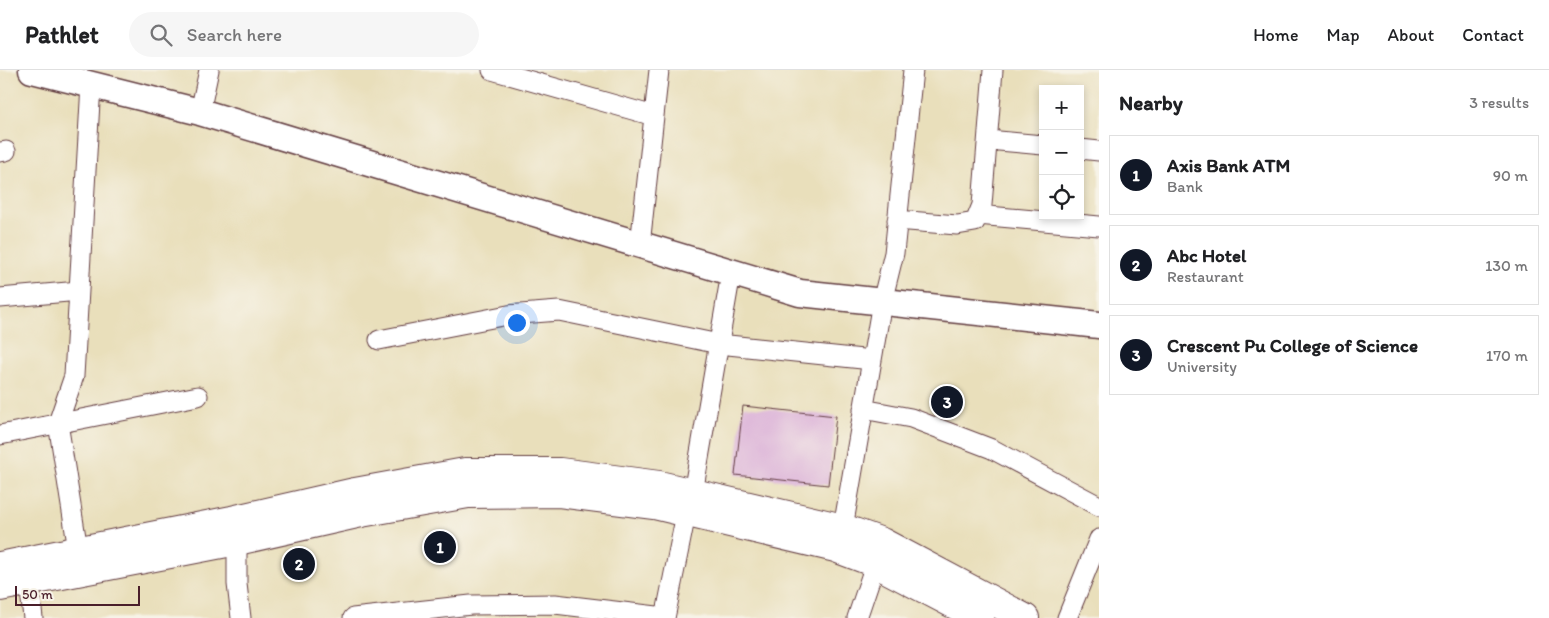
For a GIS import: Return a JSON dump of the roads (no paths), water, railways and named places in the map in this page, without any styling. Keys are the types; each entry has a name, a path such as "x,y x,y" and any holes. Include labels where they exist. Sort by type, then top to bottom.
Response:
{"main road":[{"path":"0,566 232,520 355,492 465,472 560,472 659,484 690,504 835,548 879,552 1025,618"},
{"path":"0,588 238,541 361,513 468,494 558,493 654,505 690,504 843,528 980,618"}],"street":[{"path":"32,70 59,73 92,85 200,112 800,294 1099,325"},
{"path":"200,112 209,70"},
{"path":"492,70 654,116"},
{"path":"640,245 658,70"},
{"path":"843,528 882,302 894,253 913,70"},
{"path":"897,220 957,225 975,222 982,205 993,70"},
{"path":"78,550 58,423 74,376 92,85"},
{"path":"988,140 1039,146"},
{"path":"1084,149 1099,151"},
{"path":"978,215 1099,226"},
{"path":"353,618 471,605 555,604 665,618 690,504 731,273"},
{"path":"0,298 79,291"},
{"path":"379,340 508,315 559,311 719,344 872,360"},
{"path":"0,436 198,396"},
{"path":"863,409 911,418 992,449 1099,506"},
{"path":"1067,618 1099,539"},
{"path":"238,541 237,584 241,618"},
{"path":"857,618 879,552"},
{"path":"29,581 33,618"}],"place":[{"name":"Crescent Pu College of Science","path":"947,402"},
{"name":"Axis Bank ATM","path":"440,547"},
{"name":"Abc Hotel","path":"299,564"}]}
